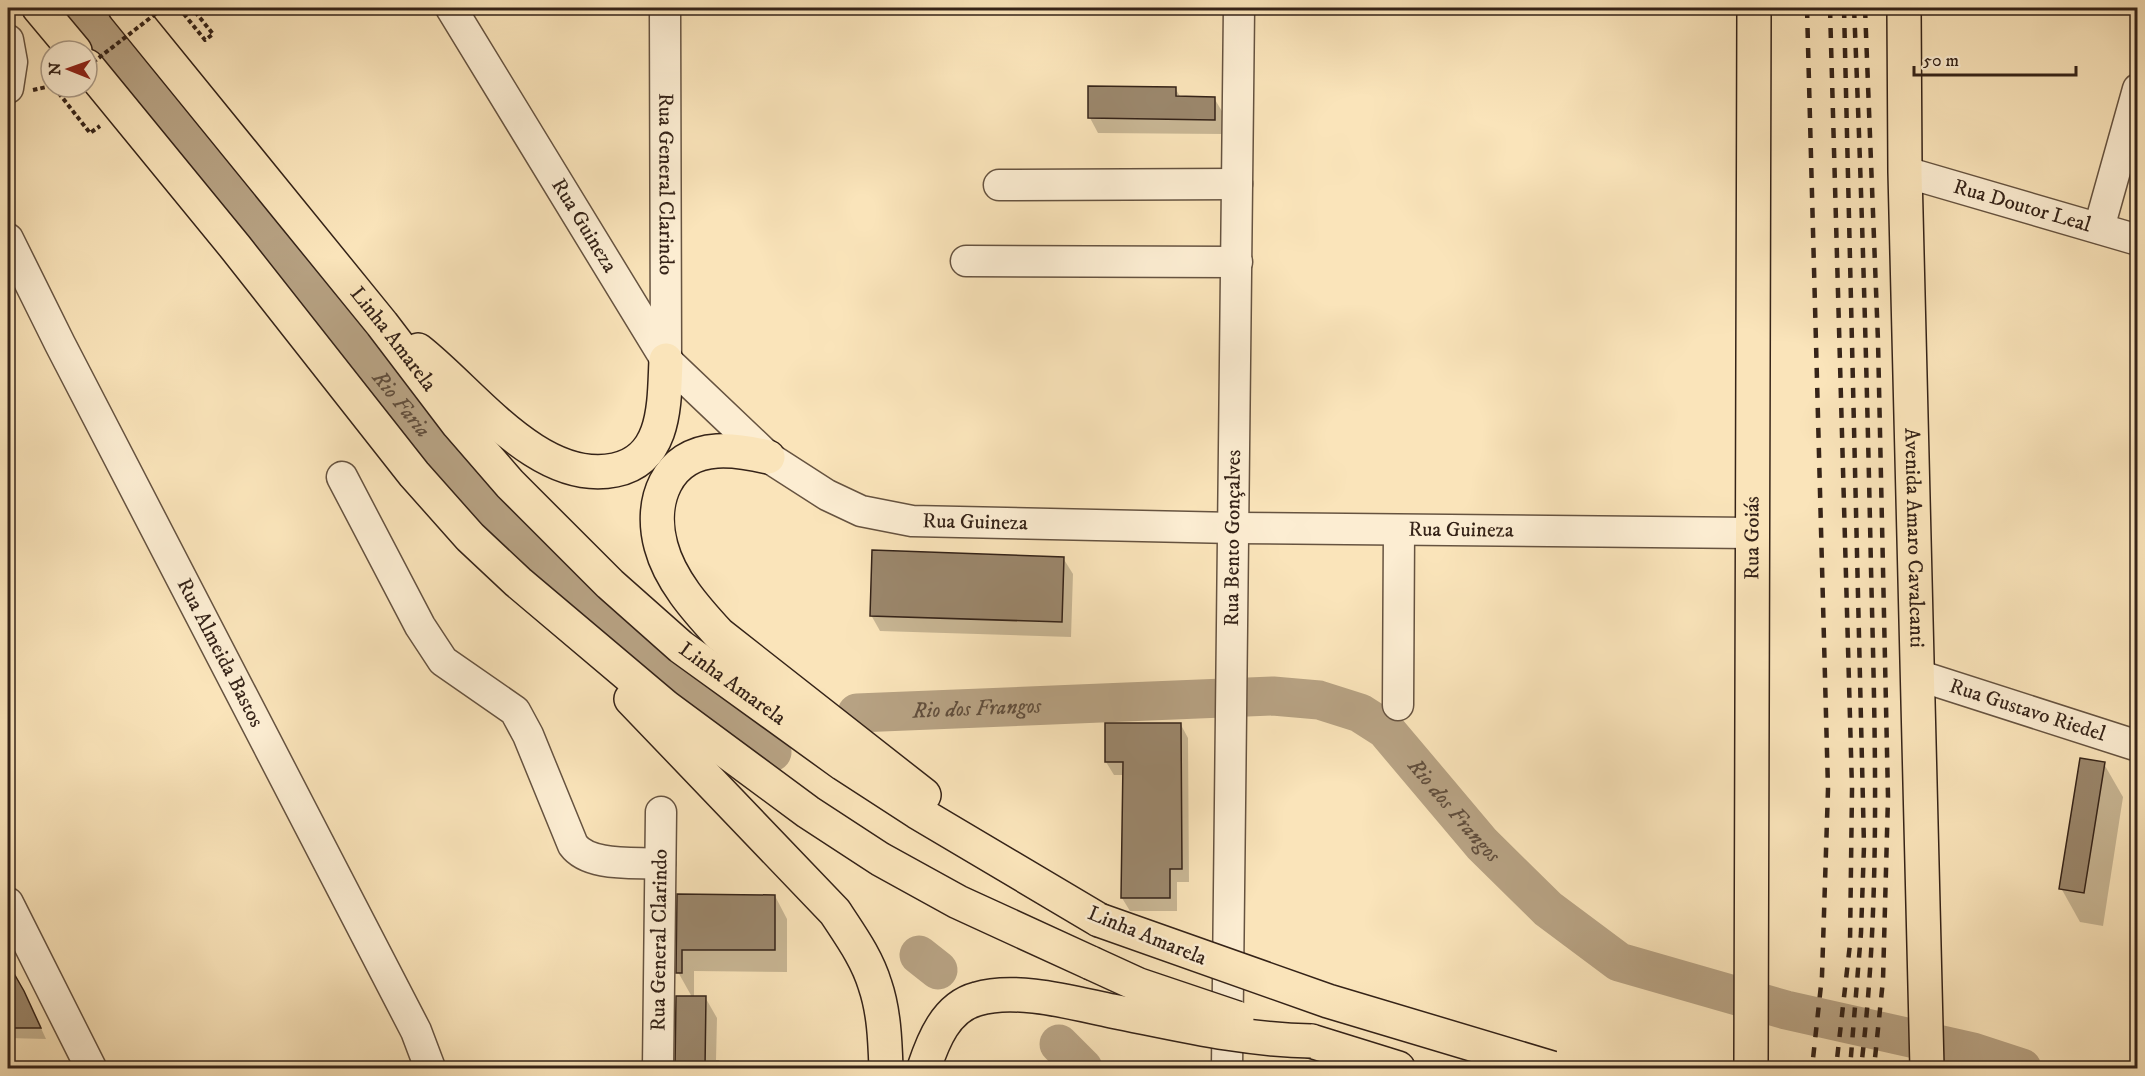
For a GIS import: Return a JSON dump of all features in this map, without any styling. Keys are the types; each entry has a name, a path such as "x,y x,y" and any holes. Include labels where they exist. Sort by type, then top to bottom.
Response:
{"main road":[{"path":"39,8 65,39"},
{"name":"Linha Amarela","path":"125,8 382,324 458,424 510,484 610,584 681,647 843,764 917,812 1099,920 1328,1001 1552,1068"},
{"name":"Rua Goiás","path":"1751,1068 1754,8"},
{"name":"Avenida Amaro Cavalcanti","path":"1904,8 1905,172 1927,1052"},
{"path":"99,82 229,239 346,391 470,537 518,582 666,707 808,812 844,836 958,902 1091,963 1178,999 1398,1068"},
{"path":"382,324 435,363 510,432 554,462 576,471 597,473 618,470 635,463 647,452 657,436 663,413 666,360"},
{"path":"768,457 717,451 696,455 677,468 664,484 657,503 657,520 661,547 675,576 693,606 718,634 907,780 999,859"},
{"path":"593,646 642,711 835,912 858,947 875,986 885,1037 886,1068"},
{"path":"924,1068 942,1026 958,1008 976,999 991,996 1059,1000 1253,1039 1311,1041"}],"street":[{"name":"Rua Guineza","path":"451,8 666,360 768,457 827,495 879,516 912,521 1234,528 1752,533"},
{"name":"Rua General Clarindo","path":"665,8 666,360"},
{"name":"Rua Bento Gonçalves","path":"1227,1068 1239,8"},
{"path":"8,40 12,62 8,88"},
{"path":"2099,228 2138,89"},
{"name":"Rua Doutor Leal","path":"1905,172 2138,240"},
{"path":"999,185 1238,184"},
{"name":"Rua Almeida Bastos","path":"8,239 416,1031 430,1068"},
{"path":"966,261 1237,262"},
{"path":"342,477 420,626 443,661 515,711 579,853 595,859 660,864"},
{"path":"1398,705 1399,530"},
{"name":"Rua Gustavo Riedel","path":"1917,675 2138,746"},
{"name":"Rua General Clarindo","path":"658,1068 661,812"},
{"path":"8,903 91,1068"}],"path":[{"path":"99,58 163,8"},
{"path":"179,8 205,40 213,34 192,8"},
{"path":"63,99 90,133 100,126"}],"building":[{"path":"1088,86 1176,87 1176,96 1215,97 1215,120 1088,118"},
{"path":"872,550 1064,557 1062,622 870,616"},
{"path":"1105,723 1181,723 1182,869 1170,869 1170,898 1121,898 1123,762 1105,762"},
{"path":"2080,758 2105,762 2084,893 2059,889"},
{"path":"677,894 775,895 775,950 682,950 682,973 676,973"},
{"path":"8,963 24,991 41,1028 8,1028"},
{"path":"676,996 706,996 705,1068 675,1068"}],"waterway":[{"name":"Rio Faria","path":"80,8 439,450 517,535 620,633 772,752"},
{"name":"Rio dos Frangos","path":"857,713 1273,696 1319,700 1360,713 1385,729 1482,844 1548,909 1619,962 1786,1010 1973,1052 2022,1068"},
{"name":"Rio Faria","path":"919,955 938,970"},
{"name":"Rio Faria","path":"1059,1044 1083,1068"}],"railway":[{"path":"1807,8 1828,789 1822,976 1812,1068"},
{"path":"1830,8 1852,789 1850,944 1836,1068"},
{"path":"1844,8 1864,846 1861,933 1850,1068"},
{"path":"1854,8 1866,358 1875,756 1872,943 1861,1068"},
{"path":"1865,8 1878,341 1888,797 1883,980 1874,1068"}]}
